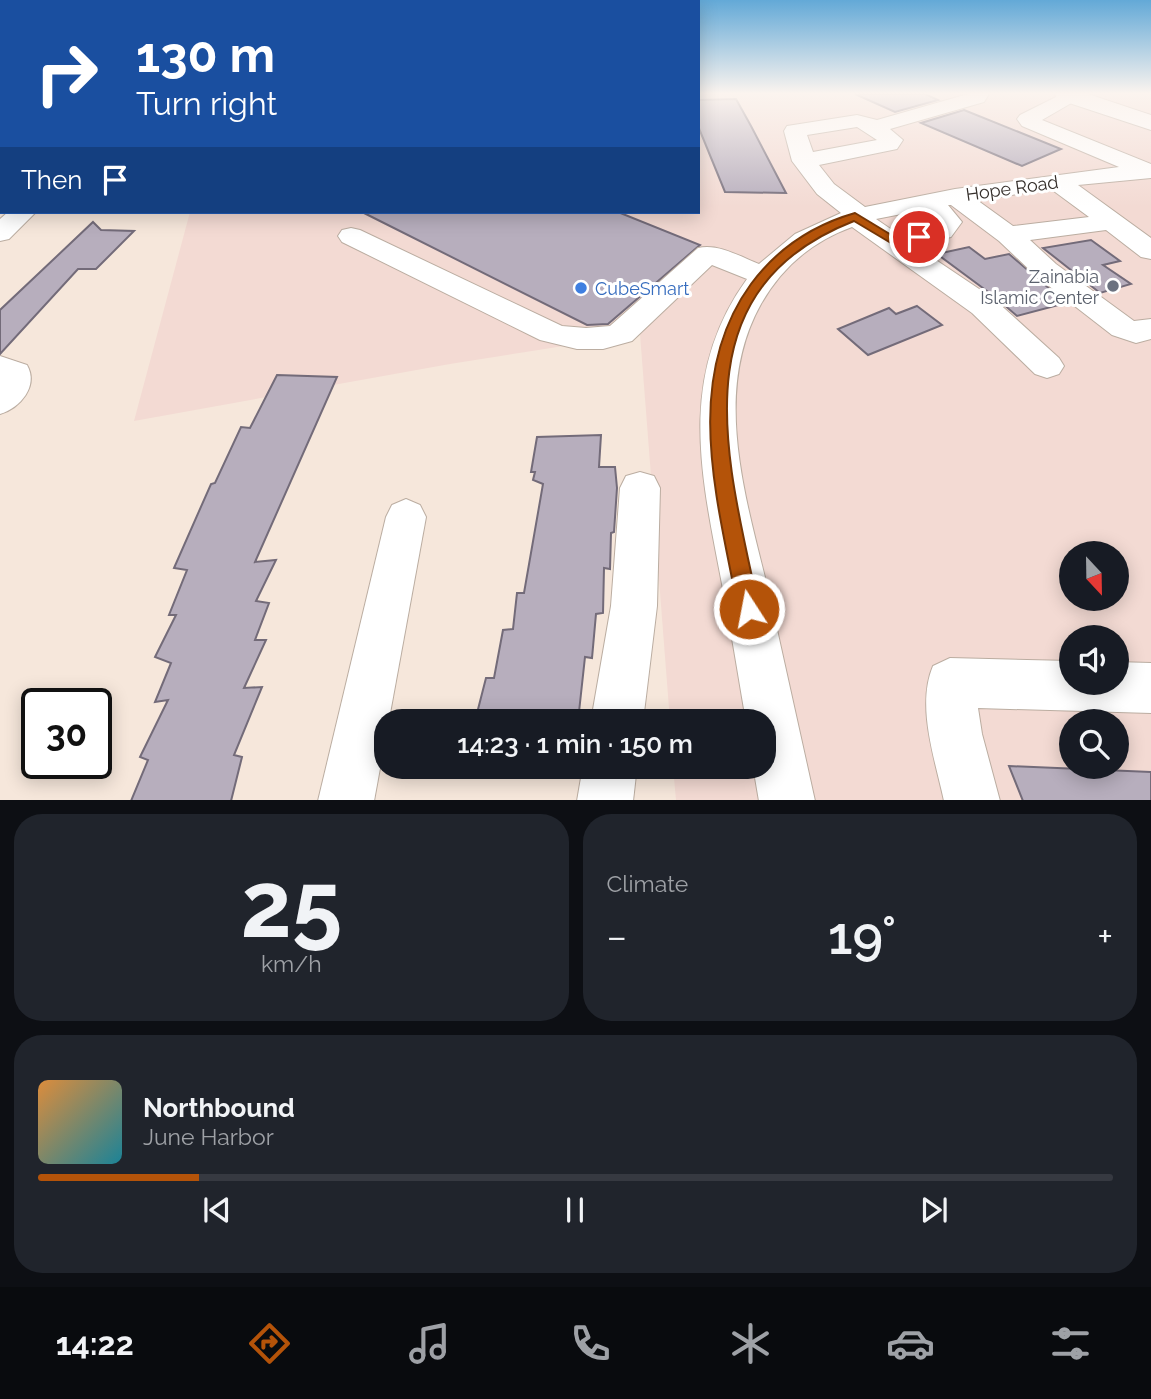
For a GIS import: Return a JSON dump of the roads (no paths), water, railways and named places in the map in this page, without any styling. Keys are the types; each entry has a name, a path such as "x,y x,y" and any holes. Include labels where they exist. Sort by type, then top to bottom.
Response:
{"street":[{"path":"795,131 803,161 819,186 983,306 1047,366"},
{"path":"803,161 889,144 879,131"},
{"path":"1052,131 1150,171"},
{"name":"Hope Road","path":"788,800 721,472 718,388 727,342 745,303 764,275 795,246 824,229 858,216 941,198 1056,181 1150,171"},
{"path":"1056,181 1151,251"},
{"path":"896,243 942,231 949,222 944,214 941,198"},
{"path":"941,198 1008,235 1046,270 1123,328 1136,333 1151,329"},
{"path":"0,233 21,214"},
{"path":"1008,235 1112,222"},
{"path":"351,236 567,338 605,339 621,334 708,254 764,275"},
{"path":"0,368 15,373 12,389 0,401"},
{"path":"619,709 634,606 640,488"},
{"path":"346,800 406,517"},
{"path":"972,800 956,734 950,683 1151,688"},
{"path":"605,800 608,779"}],"place":[{"name":"Zainabia Islamic Center","path":"1113,286"},
{"name":"CubeSmart","path":"581,288"}]}
